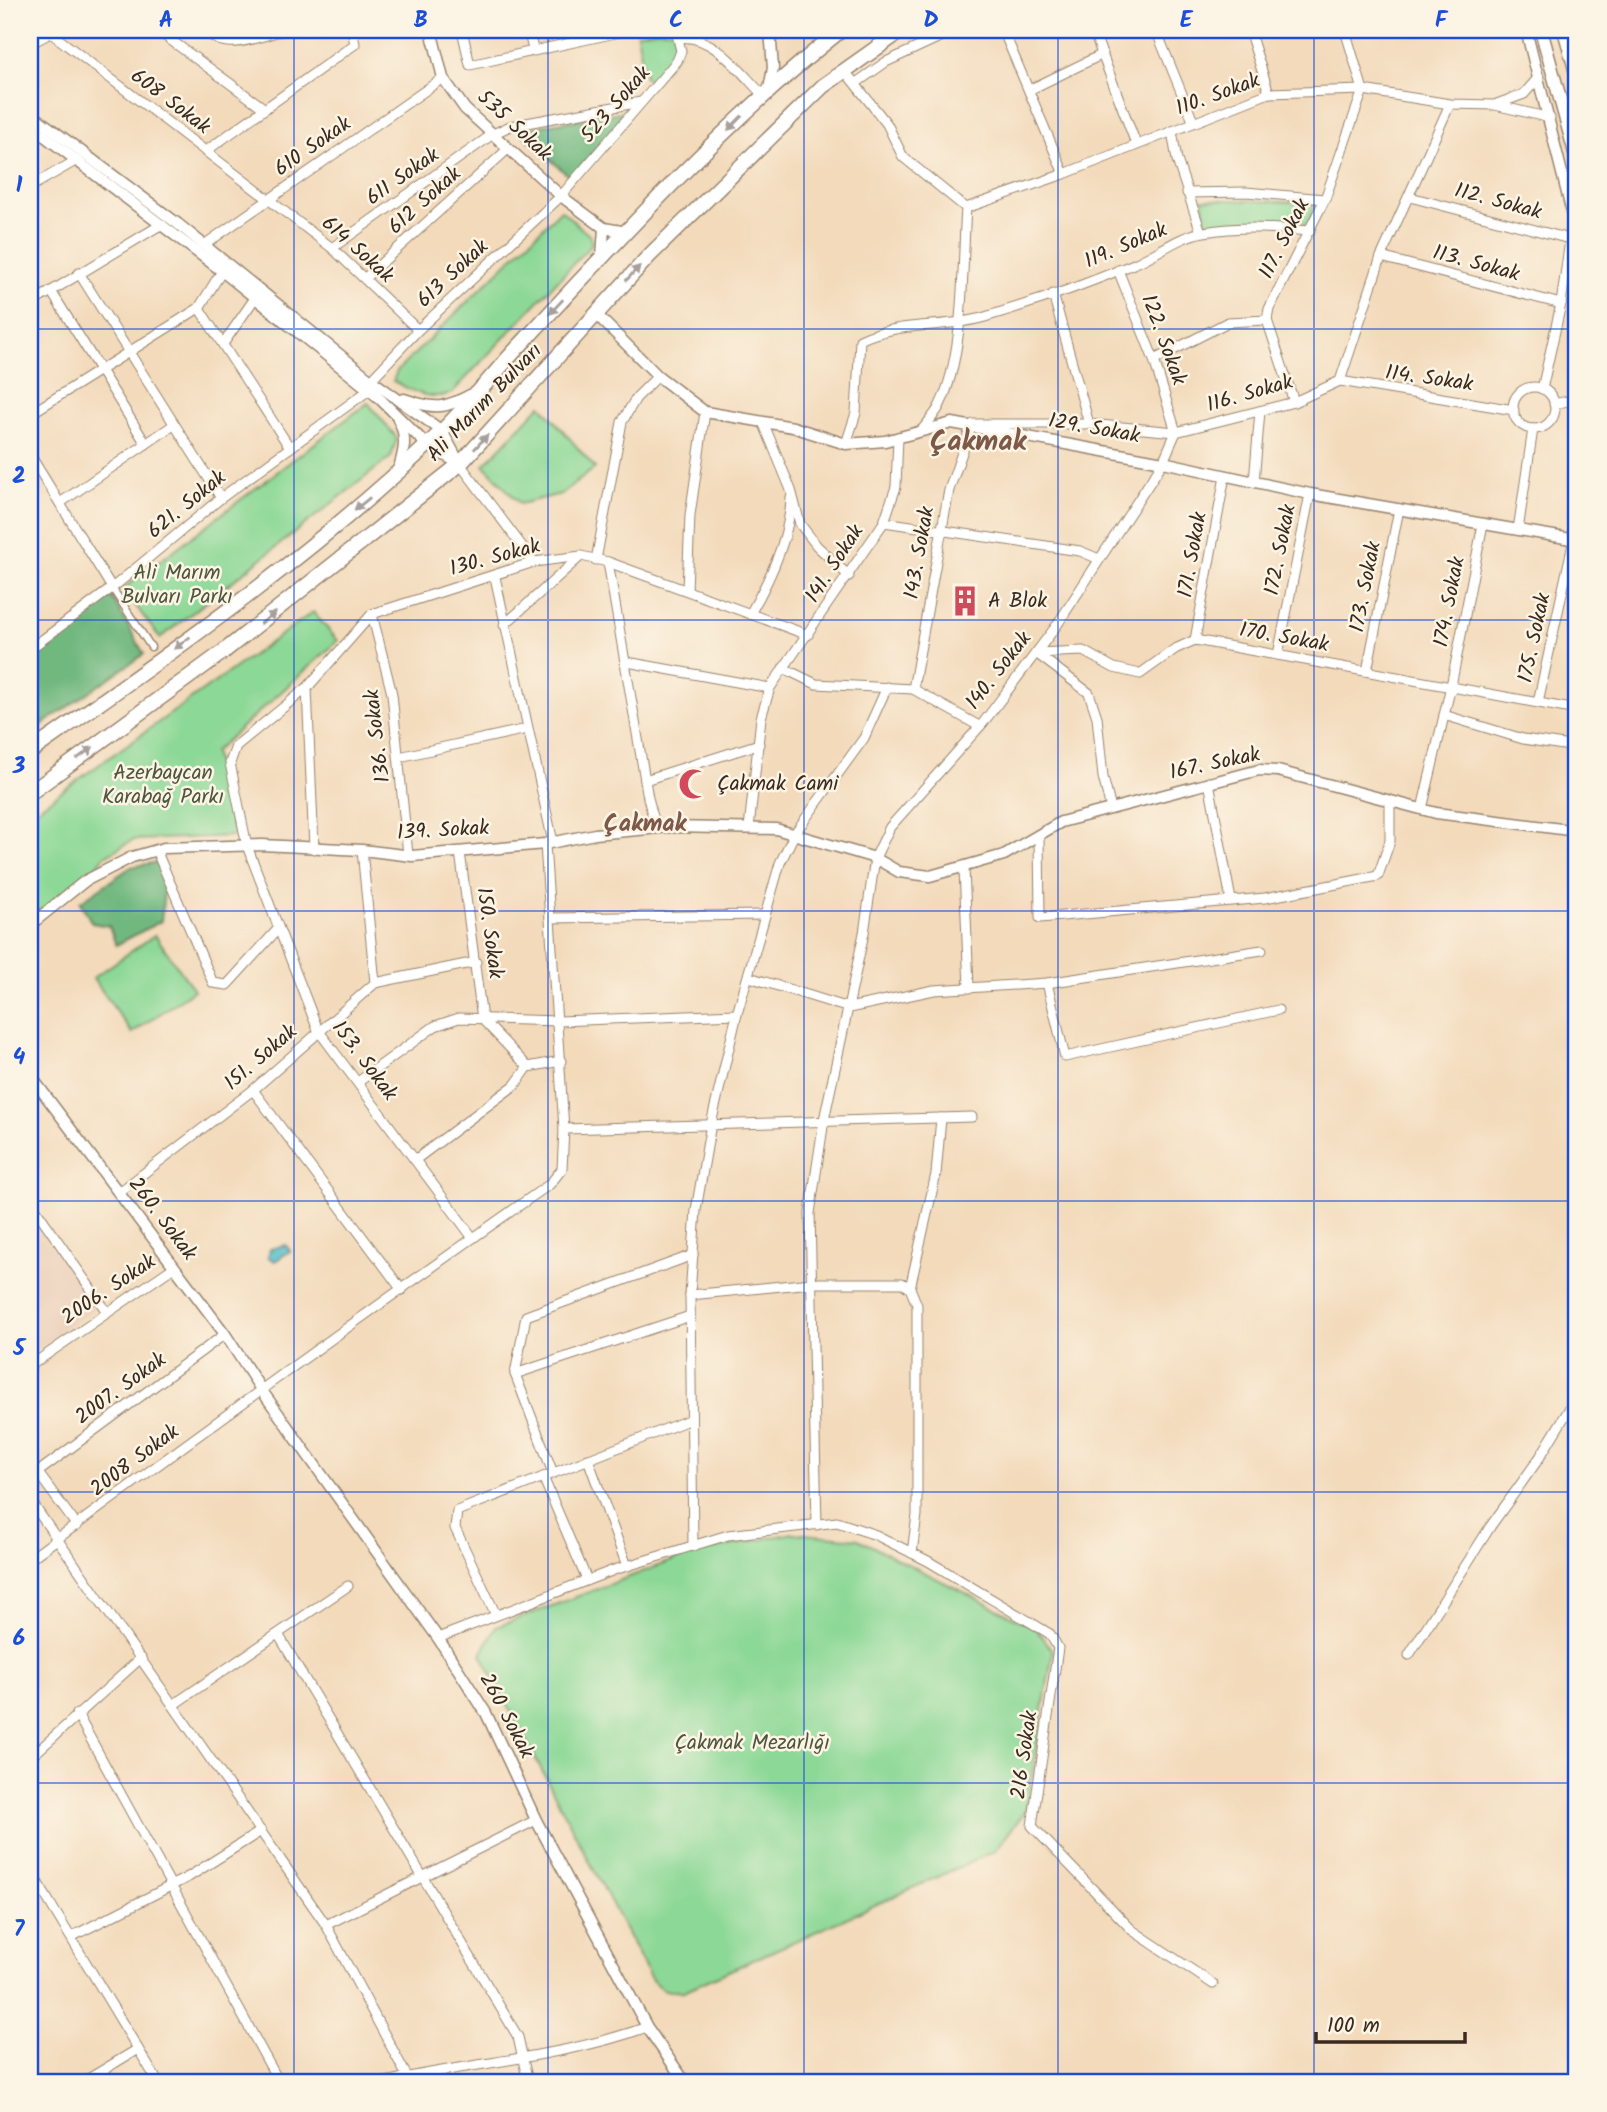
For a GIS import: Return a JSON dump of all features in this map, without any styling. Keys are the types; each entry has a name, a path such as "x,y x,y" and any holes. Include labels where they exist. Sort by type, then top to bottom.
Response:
{"main road":[{"name":"Ali Marım Bulvarı","path":"30,752 274,574 397,473 442,432 602,257 766,92 841,30"},
{"name":"Ali Marım Bulvarı","path":"30,793 310,586 460,464 598,316 649,256 823,86 902,30"},
{"path":"1541,30 1577,160"},
{"path":"1564,30 1577,76"}],"street":[{"path":"158,30 265,109"},
{"path":"208,30 215,39 229,43 284,30"},
{"path":"206,151 355,44 352,30"},
{"name":"535 Sokak","path":"431,30 443,78 466,108 561,196 604,228"},
{"path":"462,30 470,65 606,32 629,30"},
{"path":"528,30 533,49"},
{"path":"677,34 703,41 766,92 773,68 770,30"},
{"path":"856,83 886,62 955,30"},
{"path":"1003,30 1063,174"},
{"path":"1093,30 1136,144"},
{"path":"1156,30 1193,121"},
{"path":"1249,30 1269,93"},
{"path":"1345,30 1363,90"},
{"path":"1526,30 1550,118 1575,238 1542,389"},
{"path":"30,44 54,31"},
{"name":"608 Sokak","path":"54,31 269,199"},
{"name":"523 Sokak","path":"561,196 677,61 681,51 677,34"},
{"path":"1029,90 1103,54"},
{"path":"844,69 887,124 903,157 966,208 960,323 950,381 939,407 921,430"},
{"path":"1495,105 1524,94 1539,77"},
{"name":"610 Sokak","path":"204,245 443,78"},
{"name":"110. Sokak","path":"966,208 1063,174 1269,93 1363,90 1450,104 1495,105"},
{"name":"117. Sokak","path":"1267,320 1269,309 1325,199 1363,90"},
{"name":"611 Sokak","path":"332,248 493,134 510,126 641,102"},
{"path":"1340,381 1381,257 1450,104"},
{"path":"1495,105 1550,118"},
{"path":"30,113 204,245 370,385 427,445 460,464"},
{"path":"30,125 370,385 391,395 438,408 452,405 476,392"},
{"path":"1172,131 1187,193 1201,232"},
{"name":"612 Sokak","path":"365,278 508,149"},
{"path":"30,187 77,160"},
{"path":"1187,193 1246,192 1325,199"},
{"name":"613 Sokak","path":"370,385 418,330 561,196"},
{"name":"112. Sokak","path":"1410,197 1575,238"},
{"name":"614 Sokak","path":"269,199 332,248 418,330"},
{"path":"30,304 162,224"},
{"name":"119. Sokak","path":"846,444 856,413 860,340 886,329 960,323 1053,294 1118,270 1201,232 1255,227 1310,231"},
{"path":"602,257 604,228 627,233"},
{"name":"113. Sokak","path":"1381,257 1561,304"},
{"name":"122. Sokak","path":"1118,270 1154,359 1176,432"},
{"path":"30,414 199,308 222,271"},
{"path":"79,273 172,426 221,498"},
{"path":"51,291 98,371 146,444"},
{"path":"1053,294 1089,424"},
{"path":"223,344 255,298"},
{"path":"199,308 290,448"},
{"name":"129. Sokak","path":"598,316 658,376 705,412 763,422 846,444 898,437 952,423 1163,462 1310,494 1576,540"},
{"path":"1154,359 1228,322 1267,320 1294,402"},
{"path":"596,560 622,422 636,398 658,376"},
{"name":"116. Sokak","path":"952,423 1089,424 1176,432 1294,402 1340,381"},
{"name":"114. Sokak","path":"1340,381 1514,410"},
{"name":"621. Sokak","path":"30,649 112,588 221,498 370,385"},
{"path":"1528,388 1542,389 1554,404 1550,422 1533,429 1520,423 1514,410 1520,393 1528,388"},
{"path":"391,395 442,432 460,464 534,562"},
{"path":"1554,404 1577,399"},
{"path":"391,408 404,430 405,443 397,473"},
{"path":"1254,482 1260,411"},
{"path":"687,590 690,515 705,412"},
{"path":"763,422 791,490 800,524 817,546 849,576"},
{"path":"60,503 172,426"},
{"name":"143. Sokak","path":"914,689 949,490 971,427"},
{"path":"1518,530 1533,429"},
{"path":"1163,462 1176,432"},
{"path":"884,522 896,487 898,437"},
{"path":"30,455 151,647"},
{"name":"140. Sokak","path":"817,1525 810,1213 824,1120 849,1008 875,858 890,827 979,726 1036,653 1163,462"},
{"name":"171. Sokak","path":"1195,640 1225,476"},
{"path":"750,614 763,592 789,521 791,490"},
{"name":"172. Sokak","path":"1278,655 1310,494"},
{"name":"173. Sokak","path":"1367,671 1399,509"},
{"name":"141. Sokak","path":"749,828 769,688 884,522 1080,551 1100,559"},
{"name":"174. Sokak","path":"1422,809 1451,686 1483,524"},
{"name":"175. Sokak","path":"1538,702 1576,540"},
{"path":"504,625 581,556"},
{"name":"130. Sokak","path":"372,614 443,590 495,577 534,562 581,556 608,562 808,635"},
{"path":"608,562 645,780 656,828"},
{"name":"2008 Sokak","path":"30,1559 260,1388 550,1184 562,1169 564,1129 559,1021 550,918 549,843 495,577"},
{"path":"314,849 307,688 372,614"},
{"name":"136. Sokak","path":"372,614 392,694 408,855"},
{"path":"1036,653 1083,651 1114,668 1140,674 1175,649 1195,640"},
{"name":"170. Sokak","path":"1195,640 1577,709"},
{"path":"1036,653 1088,693 1097,717 1103,777 1111,809"},
{"path":"627,662 769,688"},
{"path":"783,668 816,684 914,689 979,726"},
{"path":"693,1546 690,1295 696,1210 711,1124 737,1014 750,977 764,915 780,863 795,833 864,738 887,687"},
{"name":"153. Sokak","path":"307,688 236,746 230,763 231,777 247,846 318,1030 473,1238"},
{"path":"1444,715 1523,739 1577,747"},
{"path":"399,757 527,729"},
{"path":"645,780 759,744"},
{"name":"167. Sokak","path":"875,858 899,872 930,876 1004,855 1061,822 1259,770 1278,771 1422,809 1577,831"},
{"path":"1209,782 1231,900"},
{"path":"1039,835 1040,918 1265,898 1372,880 1378,876 1390,841 1390,801"},
{"name":"139. Sokak","path":"30,925 85,881 132,857 156,850 247,846 362,850 408,855 549,843 656,828 776,828 875,858"},
{"path":"156,850 213,983 227,985 278,929"},
{"path":"362,850 376,983"},
{"name":"150. Sokak","path":"460,852 482,1019"},
{"path":"964,868 969,988"},
{"path":"550,918 764,915"},
{"path":"750,977 849,1008 934,990 1047,983 1262,950"},
{"name":"151. Sokak","path":"118,1193 253,1090 318,1030 376,983 476,962"},
{"path":"1047,983 1065,1057 1278,1010"},
{"path":"358,1082 435,1026 459,1018 559,1021 737,1014"},
{"path":"482,1019 528,1067"},
{"path":"415,1160 515,1085 528,1067 561,1061"},
{"name":"260. Sokak","path":"30,1075 225,1335 260,1388"},
{"path":"253,1090 402,1290"},
{"path":"564,1129 972,1117"},
{"path":"438,1638 587,1580 728,1535 837,1522 876,1535 912,1553 917,1515 917,1305 910,1288 936,1174 941,1118"},
{"path":"30,1201 107,1312"},
{"path":"553,1473 515,1374 526,1316 692,1255"},
{"name":"2006. Sokak","path":"30,1366 174,1266"},
{"path":"690,1295 812,1283 902,1283 910,1288"},
{"path":"515,1374 690,1316"},
{"name":"2007. Sokak","path":"38,1472 225,1335"},
{"name":"260 Sokak","path":"260,1388 438,1638 486,1713 536,1819 647,2027 685,2082"},
{"path":"1409,1655 1490,1527 1540,1457 1574,1401 1577,1401"},
{"path":"496,1615 455,1528 457,1511 691,1419"},
{"path":"588,1459 627,1566"},
{"path":"30,1462 77,1526"},
{"path":"543,1477 587,1580"},
{"path":"30,1500 326,1925 409,2080"},
{"name":"216 Sokak","path":"912,1553 1050,1634 1058,1648 1032,1826 1132,1930 1213,1984"},
{"path":"173,1705 348,1586"},
{"path":"278,1634 518,2037 528,2082"},
{"path":"30,1758 141,1658"},
{"path":"77,1714 279,2082"},
{"path":"326,1925 536,1819"},
{"path":"71,1937 172,1886 261,1830"},
{"path":"30,1870 158,2082"},
{"path":"385,2082 522,2061 618,2038 647,2027"},
{"path":"83,2082 138,2049"}],"shaded area":[{"path":"30,1215 95,1307 30,1356"}],"green space":[{"path":"674,30 678,52 652,85 645,77 637,33"},
{"path":"626,111 627,115 571,178 518,130"},
{"path":"1202,199 1315,203 1308,225 1261,220 1206,224"},
{"path":"561,210 590,236 592,244 452,393 429,396 393,381 397,371"},
{"name":"Ali Marım Bulvarı Parkı","path":"368,403 397,438 391,457 160,638 123,589"},
{"path":"541,405 595,468 561,494 520,504 484,465"},
{"name":"Ali Marım Bulvarı Parkı","path":"111,596 144,654 30,733 30,657"},
{"name":"Azerbaycan Karabağ Parkı","path":"313,612 338,641 214,752 235,836 133,840 105,856 85,881 30,918 30,814"},
{"path":"158,862 165,880 161,921 116,945 109,926 92,923 80,902 131,867"},
{"path":"155,935 194,990 132,1033 93,978"},
{"name":"Çakmak Mezarlığı","path":"793,1533 858,1539 1035,1628 1053,1651 1026,1810 995,1851 684,1991 664,1990 650,1977 481,1654 496,1627 690,1554"}],"water":[{"path":"286,1245 290,1251 275,1261 268,1257 270,1249"}],"place":[{"name":"A Blok","path":"965,601"},
{"name":"Çakmak Cami","path":"694,784"}],"district":[{"name":"Çakmak","path":"978,442"},
{"name":"Çakmak","path":"645,824"}]}
